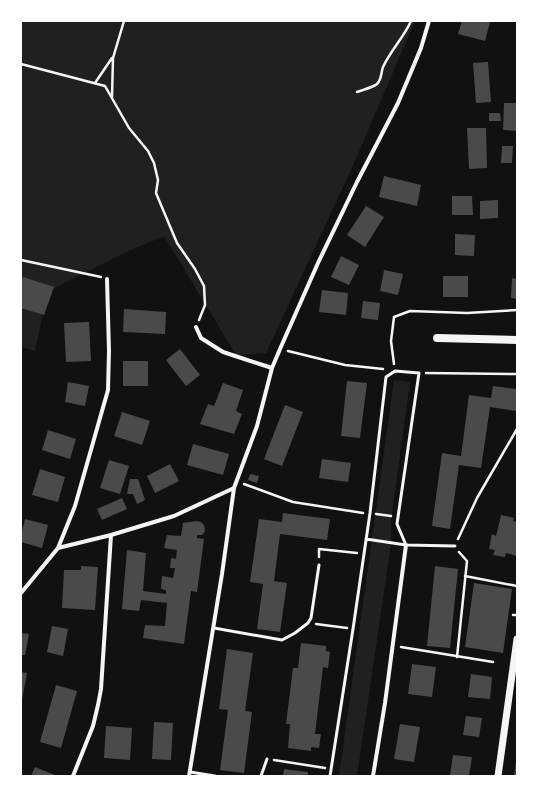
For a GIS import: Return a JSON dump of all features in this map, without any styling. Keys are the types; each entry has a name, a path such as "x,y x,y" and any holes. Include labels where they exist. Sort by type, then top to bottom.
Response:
{"main road":[{"path":"437,338 517,340"}],"street":[{"path":"190,774 236,481 257,426 272,368 315,270 357,182 398,103 421,48 429,21"},
{"path":"21,593 58,548 74,506 108,390 109,351 107,278"},
{"path":"196,327 201,338 223,352 272,368"},
{"path":"58,548 111,535 174,516 234,488"},
{"path":"73,776 93,726 98,705 111,535"},
{"path":"374,776 406,545"},
{"path":"498,776 517,639"}],"lane":[{"path":"330,776 370,514 386,377 395,371 419,373 397,524 406,545"},
{"path":"366,538 406,545 455,546"},
{"path":"214,628 282,640 295,633 308,623 311,618 319,565"},
{"path":"262,776 267,759"},
{"path":"190,774 215,776"}],"path":[{"path":"112,98 113,58 124,21"},
{"path":"357,92 377,85 381,78 382,68 407,30 411,21"},
{"path":"95,84 113,58"},
{"path":"21,64 105,86 130,128 148,151 154,163 158,180 156,193 177,243 204,286 205,305 196,327"},
{"path":"21,260 107,278"},
{"path":"280,349 345,365 395,371 391,341 394,317 410,311 467,313 517,310"},
{"path":"419,373 517,374"},
{"path":"457,656 466,562 455,546 477,498 517,429"},
{"path":"236,481 293,502 398,517"},
{"path":"319,565 319,548 348,552"},
{"path":"465,576 517,586"},
{"path":"513,615 517,616"},
{"path":"308,623 343,628"},
{"path":"392,646 493,662"},
{"path":"267,759 331,768"}],"shaded area":[{"path":"21,21 415,21 355,161 266,353 236,355 164,236 124,253 48,291 35,351 21,347"},
{"path":"394,380 410,382 391,520 391,544 357,776 339,776"}],"building":[{"path":"462,21 490,22 485,41 458,34"},
{"path":"488,62 491,102 476,103 473,63"},
{"path":"504,103 517,103 517,131 503,130"},
{"path":"489,113 500,113 501,121 489,121"},
{"path":"467,128 486,128 487,168 469,169"},
{"path":"502,146 513,146 512,163 501,163"},
{"path":"384,176 421,185 417,206 379,197"},
{"path":"452,196 472,196 473,215 452,215"},
{"path":"498,200 498,218 480,219 480,201"},
{"path":"366,206 384,217 365,247 347,235"},
{"path":"455,234 475,235 474,256 455,255"},
{"path":"341,256 359,265 349,285 331,277"},
{"path":"384,270 403,274 398,295 380,291"},
{"path":"443,276 468,276 468,297 443,297"},
{"path":"23,277 54,287 44,315 21,308 21,282"},
{"path":"512,278 517,279 517,299 511,298"},
{"path":"322,290 348,293 346,315 319,312"},
{"path":"363,301 380,303 378,320 361,318"},
{"path":"124,309 166,312 165,334 123,332"},
{"path":"89,322 91,361 66,362 64,323"},
{"path":"180,349 200,375 186,386 166,360"},
{"path":"123,361 148,361 148,386 123,386"},
{"path":"347,381 367,383 360,438 341,436"},
{"path":"68,382 89,386 85,406 65,402"},
{"path":"223,383 243,390 236,411 242,414 234,434 200,424 208,404 214,406"},
{"path":"493,386 517,389 517,411 490,407 481,468 459,465 450,529 432,526 442,453 461,456 469,395 491,398"},
{"path":"285,405 303,412 282,466 264,459"},
{"path":"122,412 150,421 142,445 114,436"},
{"path":"48,430 76,439 70,459 42,450"},
{"path":"193,444 229,454 223,475 187,465"},
{"path":"322,459 351,463 348,482 319,478"},
{"path":"109,460 129,466 120,494 100,488"},
{"path":"170,464 179,481 155,493 147,476"},
{"path":"40,469 65,477 58,502 32,495"},
{"path":"250,474 259,476 257,483 248,480"},
{"path":"130,479 138,479 145,500 137,504 133,494 127,494"},
{"path":"122,498 127,509 102,520 97,509"},
{"path":"283,513 330,519 327,540 280,534 274,581 287,583 280,632 257,629 263,584 250,582 259,519 282,522"},
{"path":"501,515 514,518 513,521 517,522 517,556 506,553 505,557 493,555 495,550 489,549 492,534 496,536"},
{"path":"25,519 48,525 42,548 21,542"},
{"path":"197,521 204,525 205,530 202,535 197,535 197,538 204,539 197,592 191,591 184,644 143,638 145,625 165,626 167,603 141,600 139,611 122,609 127,550 146,553 143,591 166,594 166,590 161,589 162,576 173,578 175,568 170,568 171,558 176,559 177,550 164,548 167,535 181,536 183,523"},
{"path":"81,566 98,567 95,610 62,608 64,570 81,570"},
{"path":"435,566 458,569 450,648 427,646"},
{"path":"474,583 512,589 503,653 465,647"},
{"path":"52,626 68,629 63,656 47,652"},
{"path":"21,633 29,634 25,655 21,655"},
{"path":"301,643 326,646 326,651 330,652 328,668 323,667 315,734 321,734 319,748 311,747 311,751 288,748 290,724 286,724 293,668 298,668"},
{"path":"227,649 253,653 245,711 252,712 244,773 220,770 228,710 219,709"},
{"path":"412,664 436,667 432,697 408,694"},
{"path":"21,672 27,673 22,700 21,700"},
{"path":"471,674 492,677 490,699 468,697"},
{"path":"56,685 77,691 61,748 40,742"},
{"path":"466,716 482,718 479,737 463,735"},
{"path":"154,722 173,723 171,760 152,759"},
{"path":"400,724 420,727 414,762 394,759"},
{"path":"106,726 132,728 130,760 104,758"},
{"path":"453,755 472,757 469,776 450,776"},
{"path":"516,762 517,776 514,776"},
{"path":"35,767 55,775 55,776 31,776"},
{"path":"284,769 308,772 308,776 283,776"}]}
